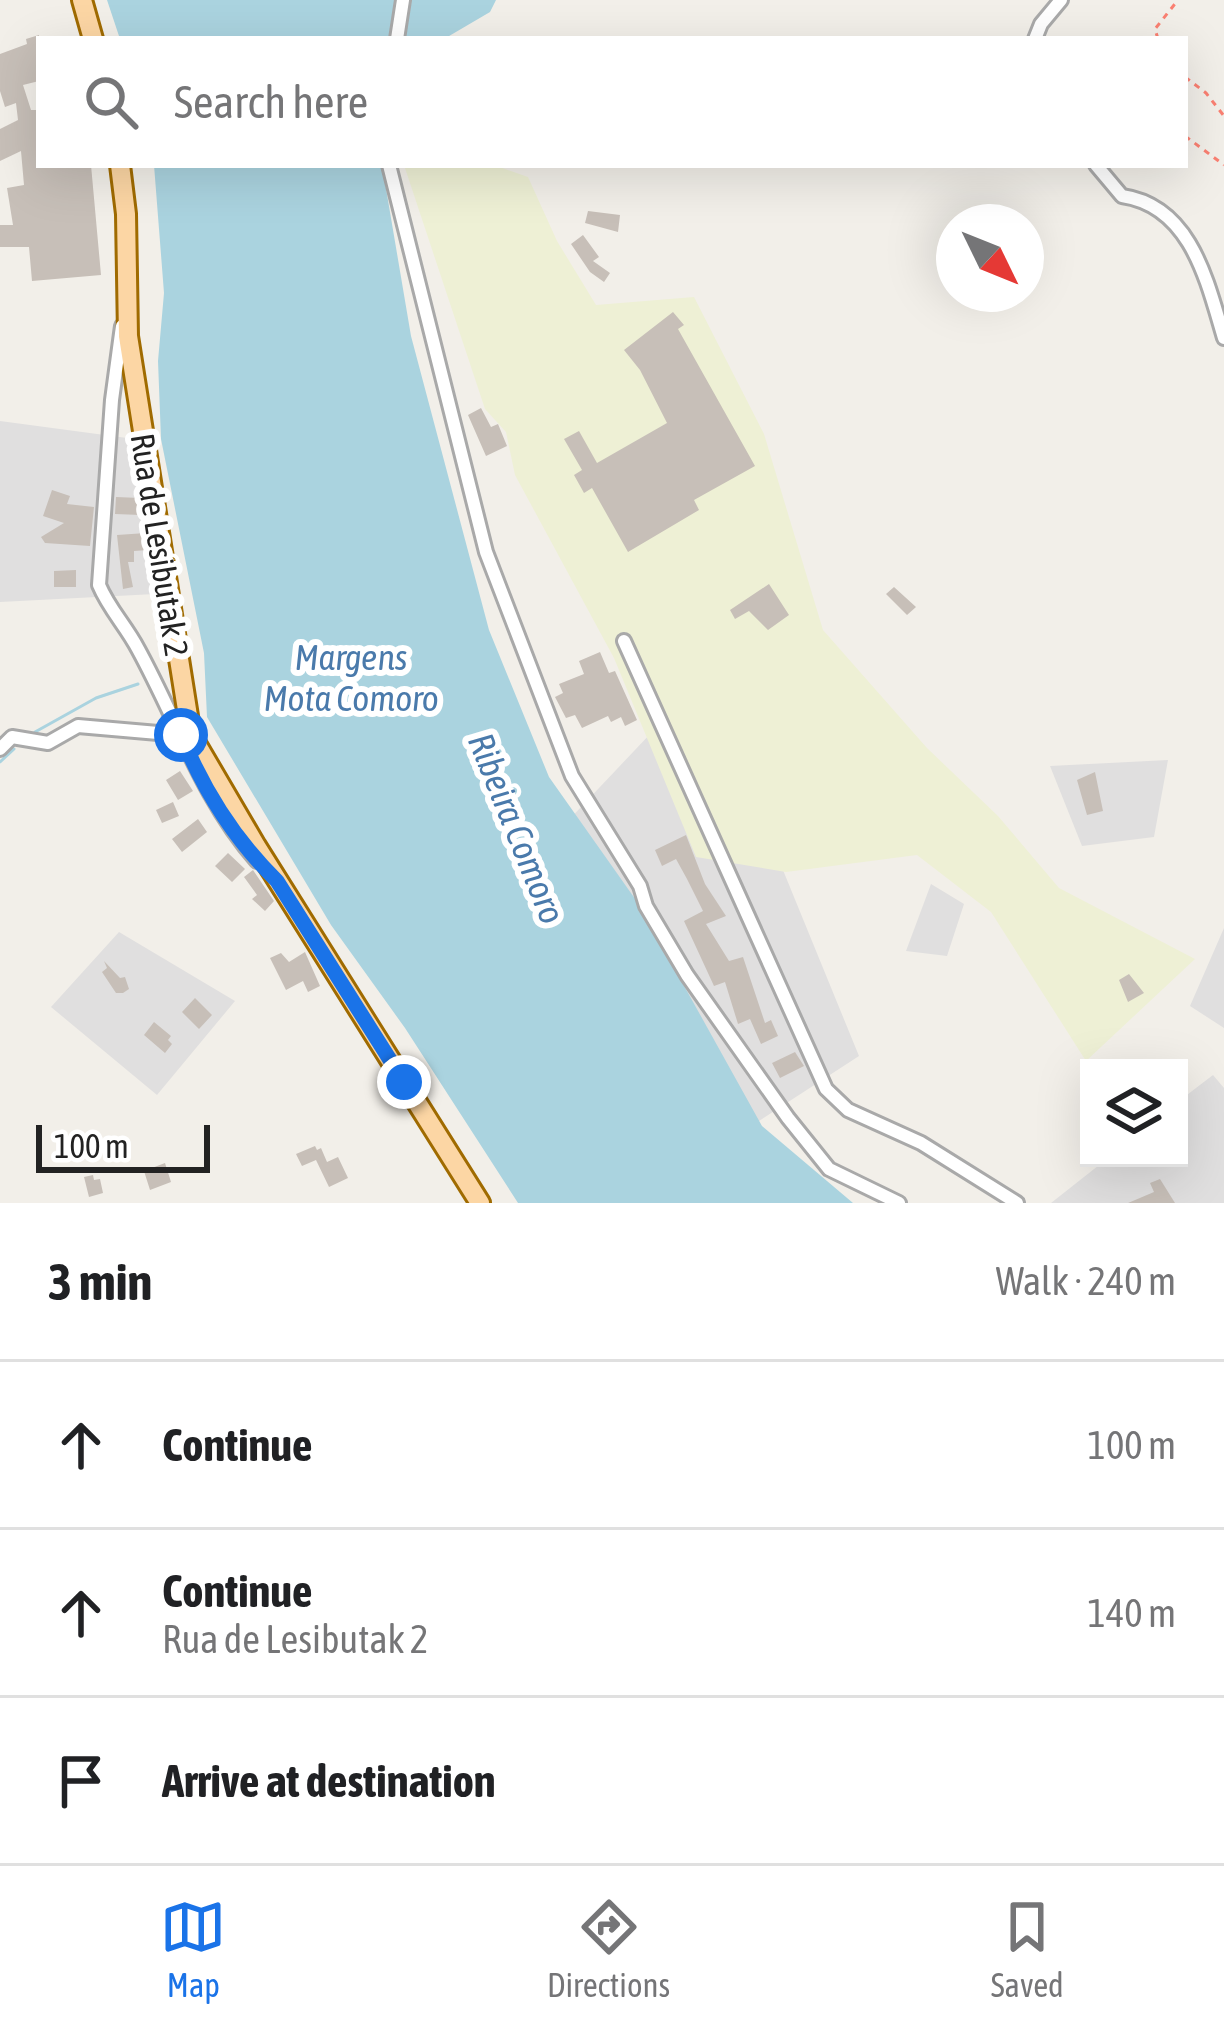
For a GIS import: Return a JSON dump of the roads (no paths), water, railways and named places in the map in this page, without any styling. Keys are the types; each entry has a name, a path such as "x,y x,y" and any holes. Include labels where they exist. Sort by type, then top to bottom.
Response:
{"main road":[{"path":"82,0 92,36"},
{"name":"Rua de Lesibutak 2","path":"120,168 128,336 185,711 205,763 480,1203"}],"street":[{"path":"397,36 403,0"},
{"path":"1036,36 1061,0"},
{"path":"390,168 486,552 572,776 687,974 788,1118 829,1169 899,1203"},
{"path":"1099,168 1122,196 1147,200 1175,220 1204,272 1224,338"},
{"path":"127,289 112,400 99,585 110,611 136,645 215,804 253,857 277,881"},
{"path":"624,641 826,1090 848,1110 921,1143 1017,1203"},
{"path":"0,749 11,737 48,743 78,726 181,735"}],"water":[{"path":"107,0 496,0 490,12 449,36 119,36"},
{"name":"Margens Mota Comoro","path":"154,168 383,168 411,336 489,630 549,777 638,903 762,1126 853,1203 518,1203 405,1028 331,925 207,717 204,653 161,439 158,361 164,293"}],"waterway":[{"path":"35,732 96,698 138,684"},
{"path":"0,762 14,749"}],"water label":[{"name":"Ribeira Comoro","path":"517,828"}]}
